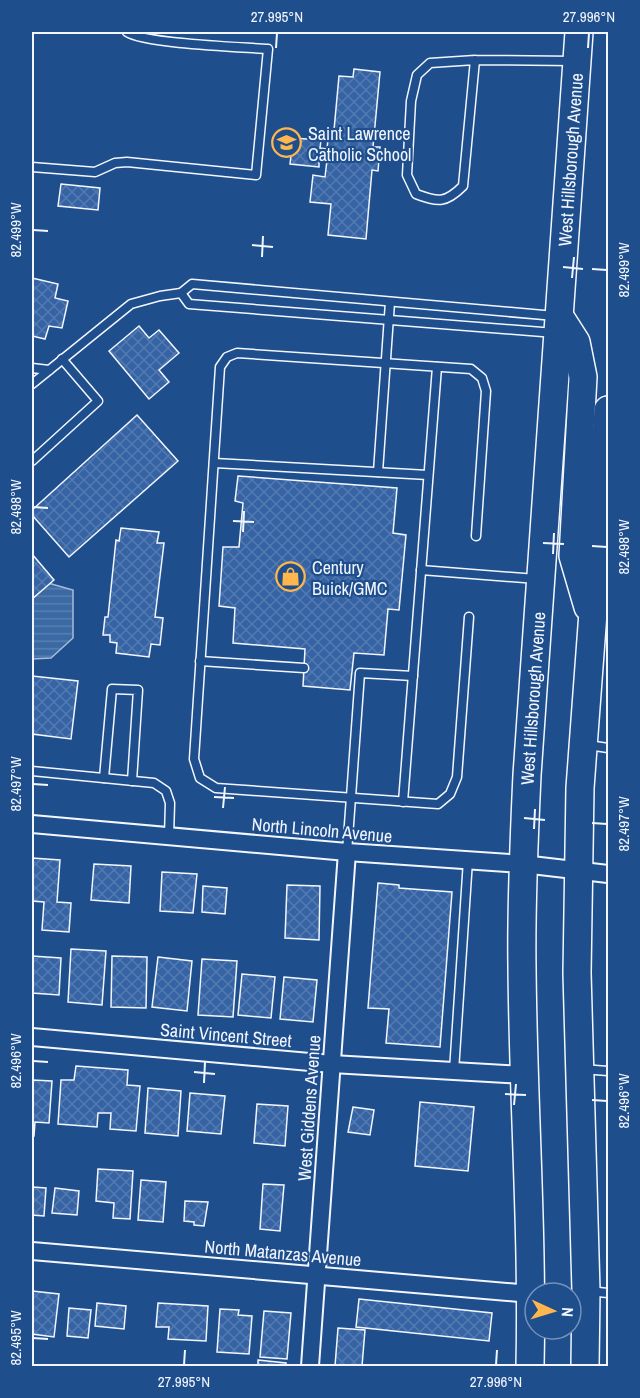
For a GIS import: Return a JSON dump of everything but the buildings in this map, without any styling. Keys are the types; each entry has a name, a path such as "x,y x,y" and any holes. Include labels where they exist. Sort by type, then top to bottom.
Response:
{"main road":[{"name":"West Hillsborough Avenue","path":"531,1281 522,967 523,864 527,775 579,32"},
{"path":"559,325 576,342 584,377 573,556 593,626"},
{"path":"585,1366 597,1292 580,1069 577,973 580,788 596,746 593,626 609,410"},
{"name":"West Hillsborough Avenue","path":"530,1341 530,1366"}],"street":[{"name":"North Lincoln Avenue","path":"32,824 347,852 523,864 609,874"},
{"name":"West Giddens Avenue","path":"310,1366 347,852"},
{"name":"Saint Vincent Street","path":"32,1037 332,1064 525,1075"},
{"name":"North Matanzas Avenue","path":"32,1251 523,1293"}],"lane":[{"path":"32,167 95,172 115,163 127,162 256,175 268,49 156,39 130,33"},
{"path":"475,60 463,186 452,198 433,201 416,194 407,175 411,100 417,75 430,63 475,60 577,61"},
{"path":"32,384 131,304 181,293 192,284 390,302 559,325"},
{"path":"181,293 189,304 389,320 559,325"},
{"path":"378,472 390,302"},
{"path":"469,617 457,777 450,794 438,804 216,788 200,778 194,759 200,660 220,367 227,357 237,353 471,369 482,378 486,391 476,536"},
{"path":"32,461 98,401 62,359"},
{"path":"403,802 437,367"},
{"path":"32,368 49,370"},
{"path":"214,463 428,475"},
{"path":"421,570 541,580"},
{"path":"200,660 304,668"},
{"path":"347,852 352,798 356,673 413,676"},
{"path":"104,778 112,689 138,690 132,781"},
{"path":"32,771 154,783 166,791 170,803 170,836"},
{"path":"454,1071 468,860"},
{"path":"580,1069 609,1071"}],"water":[{"path":"48,583 73,590 73,638 51,658 32,659 32,594 36,586"}],"place":[{"name":"Saint Lawrence Catholic School","path":"287,143"},
{"name":"Century Buick/GMC","path":"291,577"}]}
